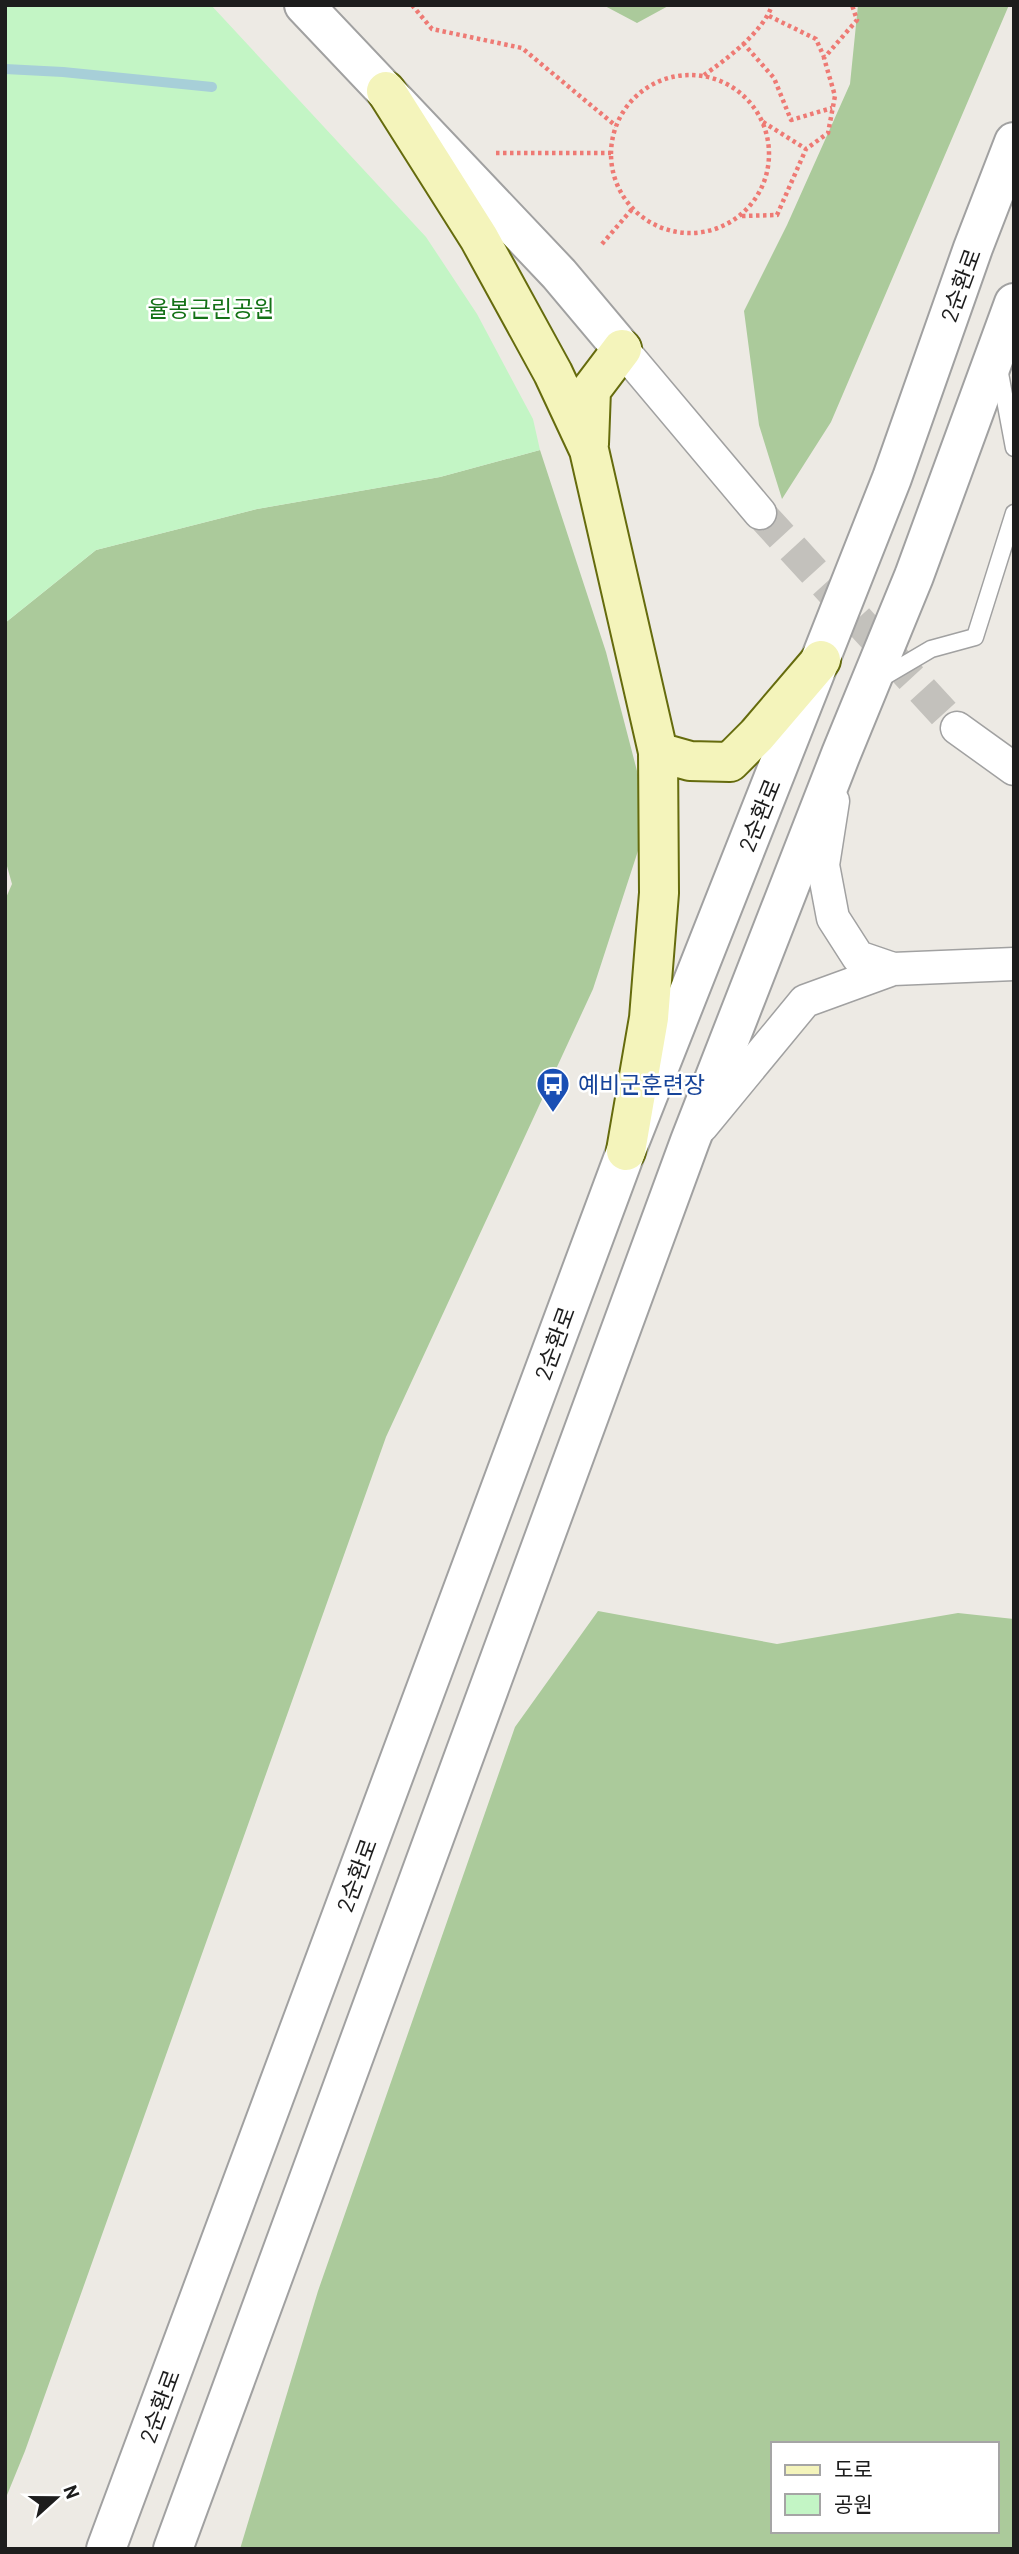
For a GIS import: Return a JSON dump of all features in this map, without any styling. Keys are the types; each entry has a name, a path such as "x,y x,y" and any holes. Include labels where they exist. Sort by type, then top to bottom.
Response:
{"main road":[{"path":"386,91 479,238 553,373 589,450 659,752 659,893 649,1018 626,1151"},
{"path":"589,450 591,390 622,349"},
{"path":"659,752 690,761 730,762 757,736 821,660"}],"street":[{"path":"304,5 559,274 760,513"},
{"name":"2순환로","path":"106,2549 626,1151 892,478 973,248 1014,142"},
{"path":"173,2549 691,1141 841,754 914,576 1014,303"},
{"path":"957,729 1014,769"},
{"path":"841,754 823,865 833,918 858,957 893,968"},
{"path":"691,1141 805,1001 893,968 1014,964"}],"lane":[{"path":"996,350 1014,448"},
{"path":"872,683 931,649 975,637 1014,513"}],"path":[{"path":"412,5 432,29 522,48 616,127"},
{"path":"704,75 722,63 743,43 769,16 772,5"},
{"path":"824,58 857,20 852,5"},
{"path":"741,216 777,215 806,149 828,133 835,96 816,39 769,16"},
{"path":"743,43 774,78 791,120 832,108"},
{"path":"678,75 704,75 728,84 748,100 763,122 769,147 768,173 757,196 741,216 718,228 692,234 665,230 641,217 623,197 612,173 610,146 617,120 633,97 654,82 678,75"},
{"path":"763,122 806,149"},
{"path":"494,153 611,153"},
{"path":"602,244 633,208"}],"green space":[{"name":"율봉근린공원","path":"5,5 211,5 426,237 477,314 533,419 540,450 440,477 257,509 96,550 5,623"},
{"path":"603,5 670,5 637,23"},
{"path":"858,5 1009,5 831,422 782,499 759,425 744,311 787,225 850,84"},
{"path":"540,450 606,652 649,817 593,989 386,1437 25,2451 5,2500 5,900 12,884 5,859 5,623 96,550 257,509 440,477"},
{"path":"598,1611 777,1644 958,1613 1014,1619 1014,2549 240,2549 318,2291 515,1727"}],"waterway":[{"path":"5,69 212,87"}],"tunnel":[{"path":"760,513 957,728"}],"place":[{"name":"예비군훈련장","path":"553,1114"}]}
